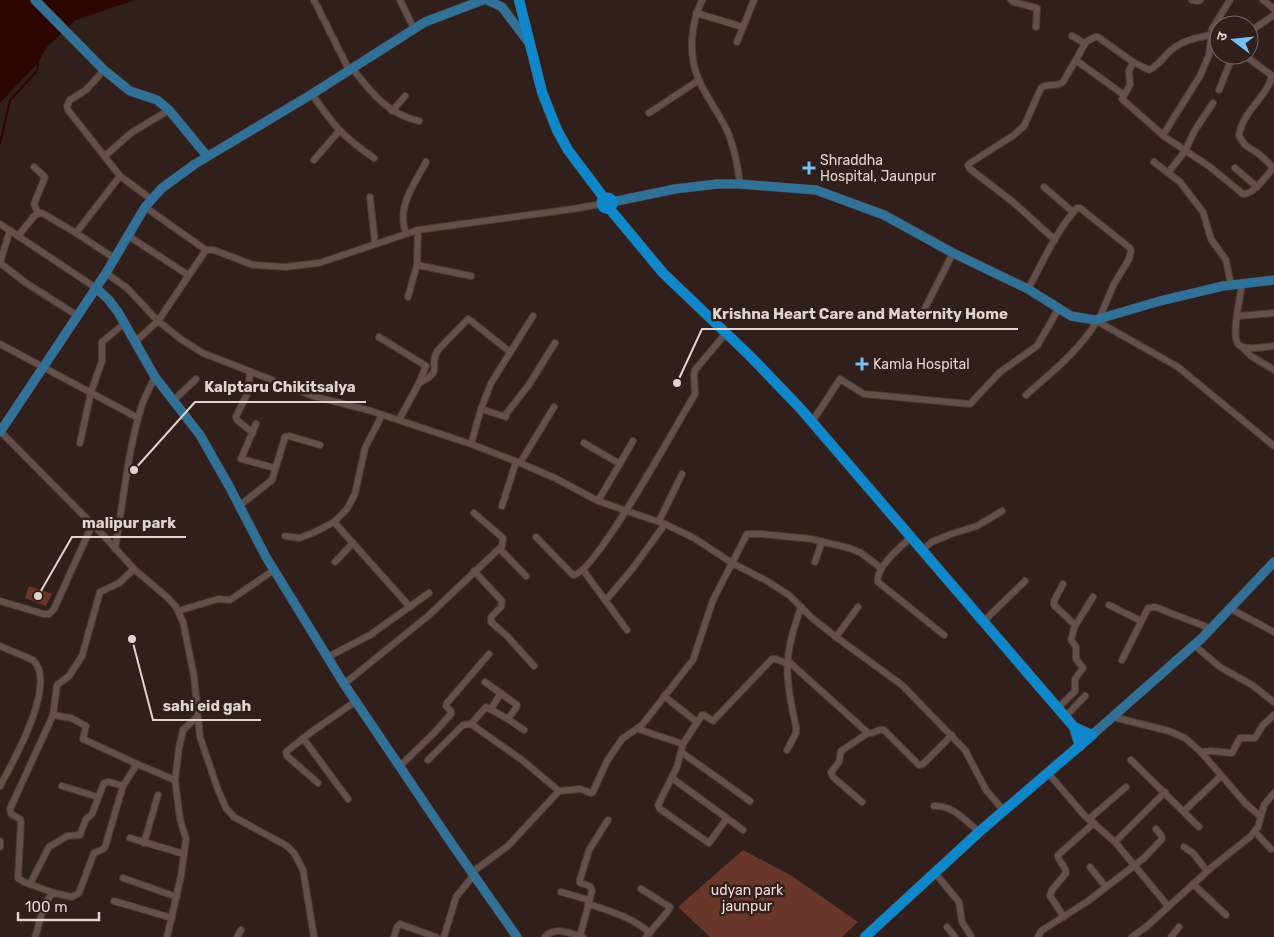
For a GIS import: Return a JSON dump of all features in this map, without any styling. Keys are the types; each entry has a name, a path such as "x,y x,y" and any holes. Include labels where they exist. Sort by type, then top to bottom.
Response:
{"highway":[{"path":"520,4 542,92 557,130 568,150 606,203 663,273 750,356 812,422 1074,727 1092,735 979,832 864,937"},
{"path":"1074,727 1080,746"}],"main road":[{"path":"35,0 104,70 130,91 156,100 169,110 207,156"},
{"path":"0,432 106,273 127,235 151,199 162,188 207,156 312,94 425,22 485,0 502,7 529,44"},
{"path":"606,203 676,189 740,184 816,190 884,215 953,253 1028,289 1071,316 1097,320 1160,301 1231,285 1274,280"},
{"path":"96,288 108,299 125,323 155,378 210,450 274,570 344,684 472,874 517,937"},
{"path":"1092,735 1212,629 1274,562"}],"street":[{"path":"314,0 350,69 392,111 419,121"},
{"path":"400,0 414,29"},
{"path":"702,0 696,13 692,52 699,80 729,135 740,184"},
{"path":"738,42 754,0"},
{"path":"1011,0 1036,8 1036,28"},
{"path":"1192,0 1200,0"},
{"path":"1220,15 1230,0"},
{"path":"1263,0 1274,9"},
{"path":"696,13 743,27"},
{"path":"1259,25 1274,15"},
{"path":"1072,36 1082,42 1086,42"},
{"path":"1055,240 1013,202 970,169 968,165 970,162 1014,135 1024,126 1042,86 1060,85 1077,61 1086,42 1095,37 1098,37 1134,62 1150,70 1158,65 1170,51 1184,40 1209,38"},
{"path":"1163,135 1200,76 1207,62 1209,46"},
{"path":"1077,61 1124,95"},
{"path":"1134,62 1129,71 1130,85 1122,99 1163,135 1210,167 1244,194 1249,194 1274,168 1259,154 1245,145 1240,140 1238,134 1247,114 1267,89 1273,76 1258,65"},
{"path":"1219,90 1229,65"},
{"path":"104,70 86,90 70,100 67,106 120,176 151,199"},
{"path":"649,113 699,80"},
{"path":"312,94 339,132 374,158"},
{"path":"392,111 405,96"},
{"path":"1168,173 1185,151 1195,130 1213,104"},
{"path":"105,156 131,133 169,110"},
{"path":"314,160 339,132"},
{"path":"406,234 403,225 403,207 426,162"},
{"path":"1154,162 1180,182 1203,212 1211,240 1226,260 1231,285"},
{"path":"34,166 45,177 34,204 38,213"},
{"path":"1235,168 1256,187"},
{"path":"76,233 120,176"},
{"path":"1044,187 1073,212"},
{"path":"370,198 375,243"},
{"path":"145,208 206,250 214,250 253,265 286,267 319,263 418,230 606,203"},
{"path":"1026,395 1073,352 1089,334 1129,259 1131,251 1122,241 1083,209 1077,208 1055,240 1028,289"},
{"path":"38,213 42,213 76,233 114,258"},
{"path":"18,236 38,213"},
{"path":"0,224 96,288"},
{"path":"10,230 0,262 26,284 78,316"},
{"path":"408,297 417,265 418,230"},
{"path":"127,235 188,275"},
{"path":"135,342 158,321 206,250"},
{"path":"922,314 953,253"},
{"path":"417,265 471,276"},
{"path":"106,273 127,288 158,321 182,340 203,353 313,396 399,420 471,444 555,478 598,501 662,523 694,538 732,563 767,581 788,595 836,637 902,685 965,750 986,790 1004,811"},
{"path":"1242,284 1235,339 1251,356 1274,370"},
{"path":"812,422 840,379 864,394 970,404 1000,372 1036,346 1059,308"},
{"path":"1238,316 1274,313"},
{"path":"471,444 480,409 491,382 533,316"},
{"path":"419,383 431,377 434,373 435,354 468,319 509,351"},
{"path":"1097,320 1178,367 1274,446"},
{"path":"80,443 91,392 102,361 102,342 125,323"},
{"path":"536,537 573,575 575,576 583,570 600,551 626,511 695,394 695,370 726,333"},
{"path":"379,337 426,366 399,420"},
{"path":"480,409 506,417 506,414 528,386 554,343"},
{"path":"0,344 138,418"},
{"path":"1241,346 1274,346"},
{"path":"250,372 248,392 236,417 253,433"},
{"path":"115,549 138,418 142,404 155,378"},
{"path":"173,401 196,379"},
{"path":"502,506 518,463 554,407"},
{"path":"285,536 299,538 313,533 334,522 347,509 355,494 366,448 382,415"},
{"path":"256,424 242,459 275,468"},
{"path":"0,432 93,523 134,569 168,598 178,611 183,622 194,676 200,737 226,808 234,817 287,846 294,854 303,870 314,937"},
{"path":"239,506 270,483 286,436 320,444"},
{"path":"598,501 634,441"},
{"path":"584,443 620,464"},
{"path":"606,600 633,568 662,523 682,474"},
{"path":"922,550 932,542 977,526 1002,511"},
{"path":"344,684 428,616 474,571 500,549 504,542 503,538 474,513"},
{"path":"334,522 410,607"},
{"path":"0,601 49,614 54,609 93,523"},
{"path":"444,937 456,897 472,874 508,846 559,791 580,788 591,793 593,792 607,761 622,739 638,729 693,660 713,600 747,534 822,541 855,550 881,568"},
{"path":"911,537 881,568 877,578 881,585 944,636"},
{"path":"815,562 822,541"},
{"path":"334,562 353,543"},
{"path":"500,549 526,576"},
{"path":"134,569 119,583 100,592 82,656 69,676 56,688 53,715 10,811 21,822 18,878 54,893 72,897 76,896 79,893 94,853 105,846 123,786 137,764"},
{"path":"178,611 218,599 230,600 274,570"},
{"path":"583,570 626,630"},
{"path":"474,571 502,602 501,607 491,617 491,622 507,636 534,666"},
{"path":"984,621 1025,581"},
{"path":"1063,584 1054,605 1076,626"},
{"path":"328,657 370,635 429,593"},
{"path":"1058,708 1075,691 1075,679 1083,668 1076,659 1076,647 1071,640 1076,626 1093,597"},
{"path":"1109,605 1141,621"},
{"path":"787,750 796,733 788,680 788,662 791,635 801,606"},
{"path":"836,637 858,607"},
{"path":"1122,660 1146,610 1151,607 1212,629"},
{"path":"1231,609 1274,632"},
{"path":"1194,645 1220,667 1252,685 1272,698 1274,702"},
{"path":"0,646 33,660 40,672 39,698 27,732 0,786"},
{"path":"400,766 434,733 450,714 451,711 446,706 447,703 489,654"},
{"path":"727,818 709,843 658,807 678,766 683,744 702,715 713,721 772,659 788,662 868,733"},
{"path":"485,682 517,705 508,718"},
{"path":"490,709 501,693"},
{"path":"664,696 697,722"},
{"path":"1065,717 1085,696"},
{"path":"318,783 286,754 288,750 303,738 356,701"},
{"path":"471,724 485,707 508,718 524,730"},
{"path":"53,715 71,718 86,726 83,739 176,780"},
{"path":"1201,752 1232,753 1240,738 1255,738 1263,725 1274,715"},
{"path":"167,937 177,897 184,854 185,835 180,819 176,780 179,748 183,730 197,717"},
{"path":"1113,717 1176,734 1191,742 1245,803 1260,816"},
{"path":"428,760 463,725 471,724 522,760 559,791"},
{"path":"638,729 683,744"},
{"path":"862,802 833,777 831,772 839,762 841,751 868,733 878,729 884,730 920,765 952,735"},
{"path":"303,738 348,799"},
{"path":"681,752 750,802"},
{"path":"1131,760 1199,826"},
{"path":"1048,773 1091,821 1115,842 1135,864 1168,906"},
{"path":"1184,811 1222,776"},
{"path":"672,778 743,830"},
{"path":"30,884 48,847 67,836 80,835 86,819 92,814 104,783 109,782 123,786"},
{"path":"62,786 98,797"},
{"path":"1064,917 1050,896 1052,890 1066,873 1066,869 1058,855 1126,787"},
{"path":"1115,842 1166,792"},
{"path":"1132,937 1255,832 1264,806 1274,794"},
{"path":"144,843 158,795"},
{"path":"934,806 944,806 954,811 979,832"},
{"path":"544,937 554,931 582,936 592,888 580,883 580,880 590,850 608,820"},
{"path":"1038,937 1041,931 1106,887 1161,841 1162,837 1156,829"},
{"path":"1255,832 1271,849"},
{"path":"130,838 184,854"},
{"path":"0,841 0,847"},
{"path":"1184,847 1193,853 1208,871"},
{"path":"1090,867 1106,887"},
{"path":"935,873 959,902 962,922 971,936"},
{"path":"123,878 177,897"},
{"path":"1193,884 1226,915"},
{"path":"561,892 628,918 640,924 648,935 670,907 641,889"},
{"path":"35,937 47,900 54,893"},
{"path":"114,901 172,918"},
{"path":"394,937 400,924 436,937"},
{"path":"947,927 955,937"},
{"path":"1172,937 1180,928"},
{"path":"237,937 241,930"}],"green space":[{"path":"29,586 52,594 46,606 25,598"},
{"name":"udyan park jaunpur","path":"743,850 792,876 858,922 842,937 710,937 678,907"}],"shaded area":[{"path":"0,0 135,0 76,20 47,47 38,63 0,103"}],"waterway":[{"path":"0,144 10,100 37,71 38,63"}],"place":[{"name":"Shraddha Hospital, Jaunpur","path":"809,168"},
{"name":"Kamla Hospital","path":"862,364"},
{"name":"Krishna Heart Care and Maternity Home","path":"677,383"},
{"name":"Kalptaru Chikitsalya","path":"134,470"},
{"name":"malipur park","path":"38,596"},
{"name":"sahi eid gah","path":"132,639"}]}
